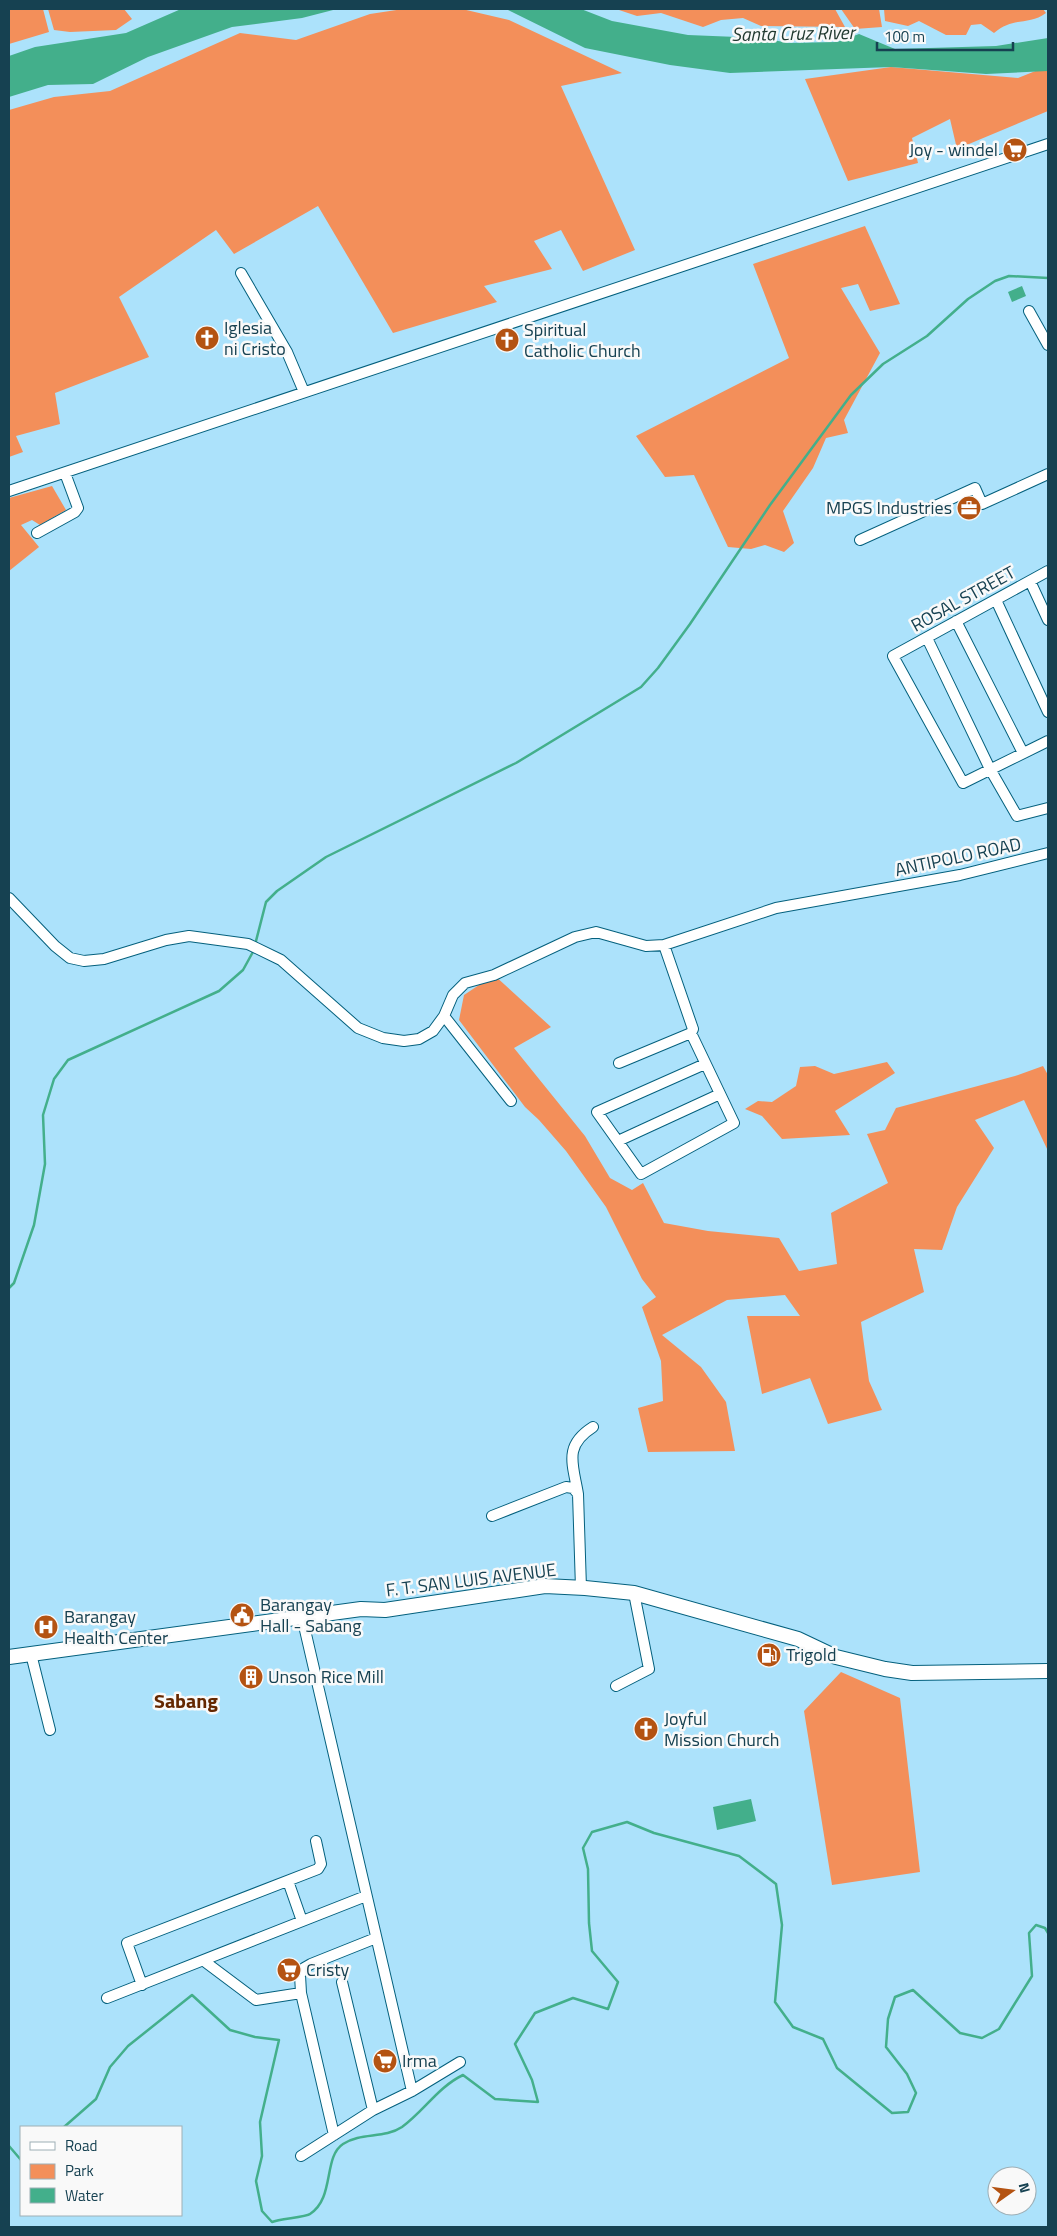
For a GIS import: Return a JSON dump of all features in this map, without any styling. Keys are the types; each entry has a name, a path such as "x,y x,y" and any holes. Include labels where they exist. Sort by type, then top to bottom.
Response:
{"main road":[{"name":"F. T. SAN LUIS AVENUE","path":"9,1657 361,1609 385,1610 545,1586 634,1593 798,1639 836,1657 884,1669 912,1673 1048,1671"}],"street":[{"path":"9,491 1048,144"},
{"path":"241,273 287,352 304,392"},
{"path":"1030,311 1048,345"},
{"path":"37,533 76,512 78,508 65,473"},
{"path":"860,540 975,488 982,504 1048,474"},
{"name":"ROSAL STREET","path":"990,769 963,783 893,656 1048,571"},
{"path":"1030,581 1048,620"},
{"path":"996,600 1048,712"},
{"path":"956,621 1023,752"},
{"path":"927,638 990,769 1017,816 1048,808"},
{"path":"990,769 1048,741"},
{"name":"ANTIPOLO ROAD","path":"664,945 776,908 960,875 1048,853"},
{"path":"9,898 55,946 70,958 84,961 104,959 166,940 189,936 248,944 281,960 358,1028 383,1038 404,1041 419,1040 433,1031 444,1016 453,995 465,983 494,975 575,938 596,932 646,946 664,945 693,1029 691,1033 704,1064 734,1123 641,1174 597,1112 704,1064"},
{"path":"444,1016 511,1101"},
{"path":"619,1063 691,1033"},
{"path":"618,1141 720,1094"},
{"path":"581,1588 578,1494 571,1452 576,1440 593,1427"},
{"path":"492,1516 566,1487 573,1488 578,1494"},
{"path":"616,1686 649,1669 634,1593"},
{"path":"302,1617 412,2091"},
{"path":"31,1654 50,1730"},
{"path":"142,1985 127,1943 318,1869 321,1864 316,1841"},
{"path":"288,1881 302,1921"},
{"path":"107,1998 366,1896"},
{"path":"334,2135 301,1993 300,1974 304,1968 376,1938"},
{"path":"204,1961 256,2000 301,1993"},
{"path":"342,1982 373,2110"},
{"path":"300,2156 373,2110 412,2091 460,2062"}],"green space":[{"path":"9,9 43,9 49,32 9,44"},
{"path":"48,9 124,9 132,19 116,30 70,32 54,30"},
{"path":"403,9 462,9 509,20 622,73 561,86 635,250 583,271 561,230 534,241 552,269 484,286 497,302 393,333 318,206 234,254 216,230 119,297 149,357 55,393 60,424 16,436 23,452 9,457 9,110 54,97 110,91 240,33 296,40 370,14"},
{"path":"616,9 835,9 845,27 761,26 743,18 721,20 703,27 661,13 637,16"},
{"path":"841,9 879,9 882,27 855,29"},
{"path":"884,9 1043,9 1046,13 1034,19 1008,25 994,33 981,24 971,25 966,35 946,35 919,21 908,26 885,21"},
{"path":"1048,66 1048,111 957,149 950,119 912,138 918,163 848,181 805,79 891,67 1018,78"},
{"path":"865,226 900,304 870,311 858,284 841,288 880,353 844,420 848,433 826,438 813,468 783,511 794,543 784,552 765,545 751,549 728,547 694,475 665,477 636,436 789,358 753,264"},
{"path":"52,486 66,510 40,525 32,520 21,525 39,547 9,571 9,498"},
{"path":"494,975 551,1027 514,1048 585,1136 610,1178 632,1190 643,1183 664,1223 708,1231 779,1238 799,1271 837,1264 831,1213 888,1183 867,1134 885,1130 896,1108 1015,1076 1043,1066 1048,1075 1048,1151 1024,1100 975,1120 994,1148 957,1207 942,1250 914,1249 924,1292 861,1322 869,1381 882,1410 828,1424 810,1378 762,1394 747,1316 800,1316 785,1295 727,1300 662,1335 701,1367 726,1402 735,1451 648,1452 638,1408 663,1401 661,1361 642,1307 656,1297 642,1279 606,1207 566,1151 525,1107 459,1020 464,995"},
{"path":"887,1062 895,1073 835,1111 850,1135 782,1139 762,1116 745,1109 758,1101 772,1102 796,1086 800,1067 815,1066 834,1074"},
{"path":"841,1672 900,1698 920,1872 832,1885 804,1711"}],"water":[{"path":"181,9 337,9 302,18 232,27 148,57 93,84 48,85 9,97 9,56 35,47 126,33"},
{"path":"506,9 581,9 612,21 688,35 762,38 789,43 837,42 859,34 895,49 996,46 1048,38 1048,71 986,74 891,67 730,73 670,65 585,48"},
{"path":"1022,286 1026,296 1012,302 1008,292"},
{"path":"751,1799 756,1821 717,1830 713,1807"}],"waterway":[{"path":"255,945 266,902 277,891 326,857 516,763 641,687 658,668 690,624 770,505 851,395 883,364 927,336 968,299 995,281 1009,276 1048,278"},
{"path":"9,1288 14,1283 34,1225 45,1164 43,1115 54,1079 68,1060 219,991 243,970 254,950"},
{"path":"65,2126 96,2099 110,2067 128,2046 192,1995 230,2030 255,2037 279,2040 260,2122 262,2156 256,2181 262,2211 272,2222 308,2215 318,2207 323,2198 333,2158 343,2144 350,2140 388,2133 402,2127 446,2086 463,2075 495,2099 538,2102 532,2080 515,2044 535,2013 573,1998 608,2009 618,1982 592,1951 589,1923 588,1869 583,1848 592,1832 627,1822 654,1833 739,1856 776,1884 782,1925 775,2002 793,2027 823,2039 837,2068 892,2113 908,2112 916,2093 907,2074 886,2047 888,2019 895,1997 913,1990 960,2033 982,2038 999,2029 1032,1976 1029,1933 1036,1925 1045,1928 1048,1933"},
{"path":"9,2146 20,2159"}],"place":[{"name":"Joy - windel","path":"1015,150"},
{"name":"Iglesia ni Cristo","path":"207,338"},
{"name":"Spiritual Catholic Church","path":"507,340"},
{"name":"MPGS Industries","path":"969,508"},
{"name":"Barangay Hall - Sabang","path":"242,1615"},
{"name":"Barangay Health Center","path":"46,1627"},
{"name":"Trigold","path":"769,1655"},
{"name":"Unson Rice Mill","path":"251,1677"},
{"name":"Joyful Mission Church","path":"646,1729"},
{"name":"Cristy","path":"289,1970"},
{"name":"Irma","path":"385,2061"}],"district":[{"name":"Sabang","path":"186,1701"}],"water label":[{"name":"Santa Cruz River","path":"793,33"}]}
